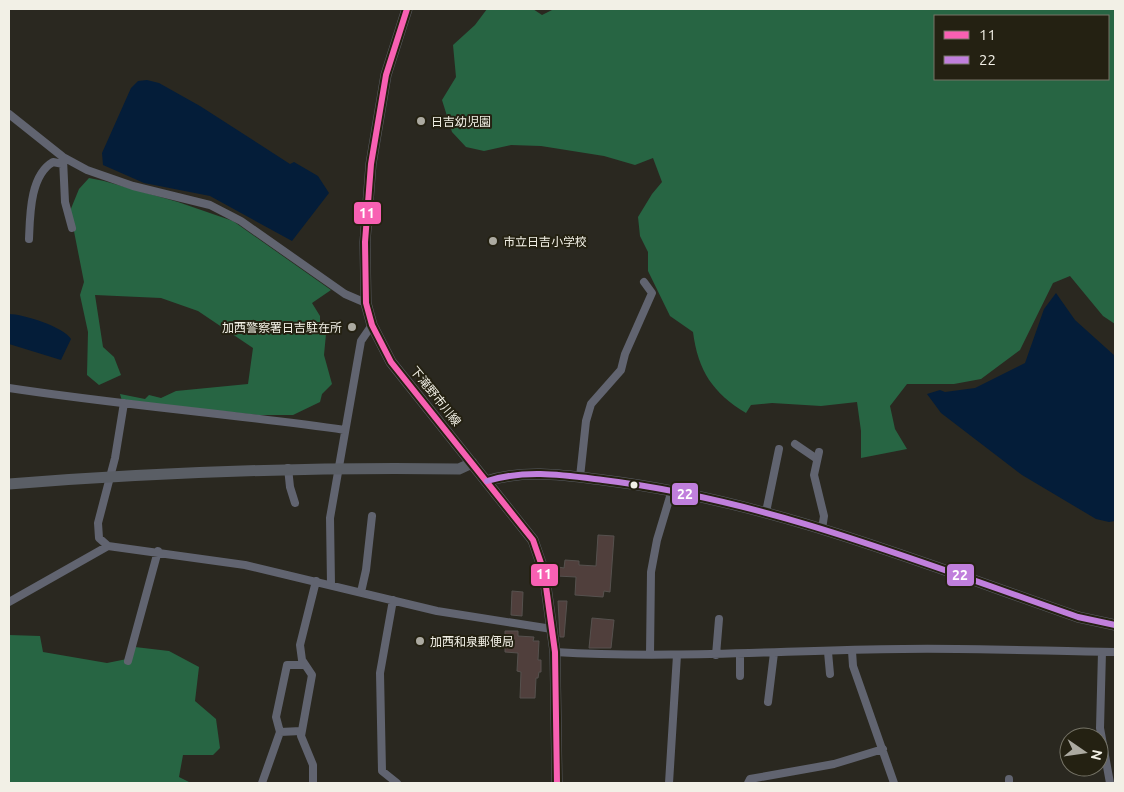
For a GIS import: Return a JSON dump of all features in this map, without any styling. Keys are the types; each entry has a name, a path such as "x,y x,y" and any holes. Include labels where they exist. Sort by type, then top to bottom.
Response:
{"street":[{"name":"下滝野市川線","path":"407,9 386,75 371,164 365,242 366,303 372,325 391,362 533,540 544,572 555,652 557,783"},
{"path":"9,114 63,161 133,186 210,205 240,221 344,294 366,303"},
{"path":"63,161 65,202 72,228"},
{"path":"29,238 30,211 36,186 46,166 53,162 63,161"},
{"path":"580,477 586,421 591,404 621,370 632,337 652,293 644,282"},
{"path":"331,584 330,518 361,341 372,325"},
{"path":"9,388 124,404 237,415 345,430"},
{"path":"108,546 99,538 98,523 110,476 124,404"},
{"path":"795,444 818,456 814,475 824,516 822,529"},
{"path":"766,512 779,449"},
{"path":"9,484 110,476 288,468 459,469 472,463"},
{"path":"288,468 290,487 295,503"},
{"path":"487,481 508,474 539,473 580,477 705,496 822,529 1078,617 1115,625"},
{"path":"650,654 651,572 657,540 672,490"},
{"path":"361,592 372,516"},
{"path":"9,602 108,546 158,551 246,565 481,619 552,629"},
{"path":"128,661 158,551"},
{"path":"313,783 313,765 301,731 312,680 310,670 304,664 300,645 316,581"},
{"path":"393,600 380,672 380,754 382,771 397,783"},
{"path":"716,655 719,619"},
{"path":"555,652 610,655 716,655 912,649 1115,652"},
{"path":"852,651 856,674 894,783"},
{"path":"828,652 830,674"},
{"path":"1102,652 1100,728 1110,783"},
{"path":"768,702 774,653"},
{"path":"740,654 740,676"},
{"path":"669,783 677,655"},
{"path":"262,783 280,732 276,717 287,665 304,664"},
{"path":"280,732 301,731"},
{"path":"748,783 750,779 834,764 883,749"}],"green space":[{"path":"487,9 533,9 542,15 554,9 1115,9 1115,324 1103,316 1070,276 1053,283 1020,350 981,379 954,384 907,384 890,406 895,429 907,449 861,458 861,431 857,402 821,406 772,403 751,405 746,413 724,397 709,380 695,346 693,332 670,316 648,271 648,252 640,236 638,217 662,182 653,158 635,165 604,156 541,146 511,145 484,151 466,147 452,132 442,100 456,77 453,45 475,25"},
{"path":"89,178 178,202 233,221 331,290 312,303 320,316 320,327 326,334 324,355 332,384 322,394 320,402 293,415 258,415 122,401 120,394 145,399 149,395 161,398 176,391 248,384 253,348 198,311 161,298 95,295 103,347 114,357 121,375 99,385 87,375 88,332 80,295 84,282 70,211 79,189"},
{"path":"9,635 40,636 43,652 107,663 127,659 135,647 169,651 199,667 195,701 216,719 220,748 213,755 183,755 179,777 191,783 9,783"}],"water":[{"path":"147,80 159,83 200,106 290,164 294,162 318,176 329,193 292,241 210,196 144,183 103,165 102,153 131,88 138,81"},
{"path":"1056,293 1075,320 1115,356 1115,521 1109,522 1096,519 1022,475 941,413 927,394 940,390 945,392 975,388 1025,363 1044,309"},
{"path":"9,314 43,322 67,334 71,339 61,360 9,344"}],"building":[{"path":"598,535 614,536 610,592 604,591 603,597 575,595 576,577 557,576 558,567 564,568 565,560 579,561 579,565 596,566"},
{"path":"512,591 523,592 522,616 511,615"},
{"path":"558,601 567,601 564,637 560,637"},
{"path":"592,618 614,620 611,648 589,648"},
{"path":"505,631 518,631 518,636 534,637 533,641 539,641 538,660 541,660 541,672 539,672 538,678 536,678 535,698 520,698 521,672 517,671 518,653 505,652"}],"transit line":[{"name":"11","path":"407,9 386,75 371,164 365,242 366,303 372,325 391,362 533,540 544,572 555,652 557,783"},
{"name":"22","path":"487,481 516,475 559,475 664,489 724,502 844,536 1078,617 1115,625"}],"place":[{"name":"日吉幼児園","path":"421,121"},
{"name":"市立日吉小学校","path":"493,241"},
{"name":"加西警察署日吉駐在所","path":"352,327"},
{"name":"加西和泉郵便局","path":"420,641"}]}
